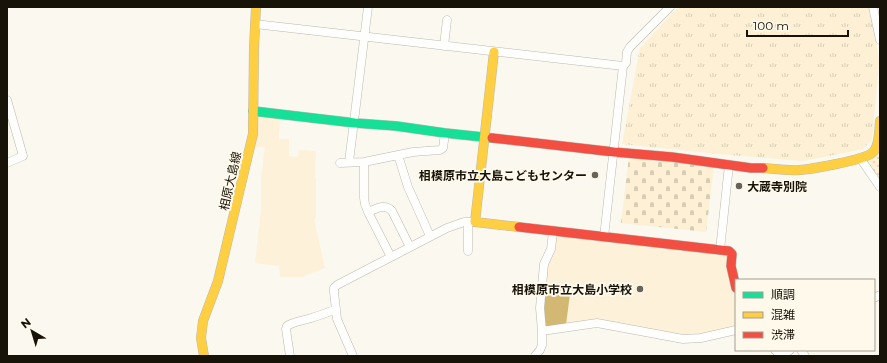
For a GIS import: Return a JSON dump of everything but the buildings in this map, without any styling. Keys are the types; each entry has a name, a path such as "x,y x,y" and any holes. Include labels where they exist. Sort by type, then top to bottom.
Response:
{"street":[{"name":"相原大島線","path":"204,356 201,338 203,321 218,281 253,134 256,7"},
{"path":"349,162 355,123 368,7"},
{"path":"604,238 623,66 626,63 627,52 630,47 670,7"},
{"path":"873,7 880,40"},
{"path":"444,46 447,20"},
{"path":"255,24 623,66"},
{"path":"468,251 471,222 485,137 494,52"},
{"path":"7,100 23,156 7,163"},
{"path":"253,111 355,123 396,126 444,133 751,168 800,170 830,166 860,158 872,153 878,139 880,121"},
{"path":"340,163 364,162 413,152 440,150 443,148 444,133"},
{"path":"398,155 408,187 430,236"},
{"path":"860,158 880,187"},
{"path":"364,162 365,204 390,257"},
{"path":"720,250 729,165"},
{"path":"368,212 386,206 390,208 410,247"},
{"path":"353,356 337,319 334,288 340,282 365,271 430,236 464,222 729,251 732,254 732,266 735,282"},
{"path":"535,356 542,345 540,308 543,272 544,264 550,249 553,232"},
{"path":"290,356 286,329 287,326 336,309"},
{"path":"542,331 596,323 683,340 701,338 735,330"}],"shaded area":[{"path":"258,115 280,117 279,139 289,139 289,156 298,157 299,150 316,151 316,218 314,219 325,268 302,277 280,277 279,266 255,263 261,210 261,178 265,147 256,147"},
{"name":"相模原市立大島小学校","path":"555,237 728,253 735,289 735,327 683,337 596,321 547,327 542,309 547,268 554,249"},
{"path":"549,284 571,286 566,325 545,326 542,309 545,286"}],"green space":[{"path":"679,7 869,7 879,63 872,139 863,149 803,161 622,144 640,48"},
{"path":"880,146 880,182 867,163 868,158"},
{"path":"629,156 714,166 706,232 621,223"}],"traffic: fast":[{"path":"253,111 492,138"}],"traffic: slow":[{"path":"204,356 201,338 203,321 218,281 253,134 256,7"},
{"path":"494,52 475,222 519,227"},
{"path":"763,168 800,170 838,164 867,156 875,150 879,138 880,121"}],"traffic: jam":[{"path":"492,138 672,157 751,168 763,168"},
{"path":"519,227 729,251 732,254 731,266 735,284"}],"place":[{"name":"相模原市立大島こどもセンター","path":"595,175"},
{"name":"大蔵寺別院","path":"739,186"},
{"name":"相模原市立大島小学校","path":"640,289"}]}
